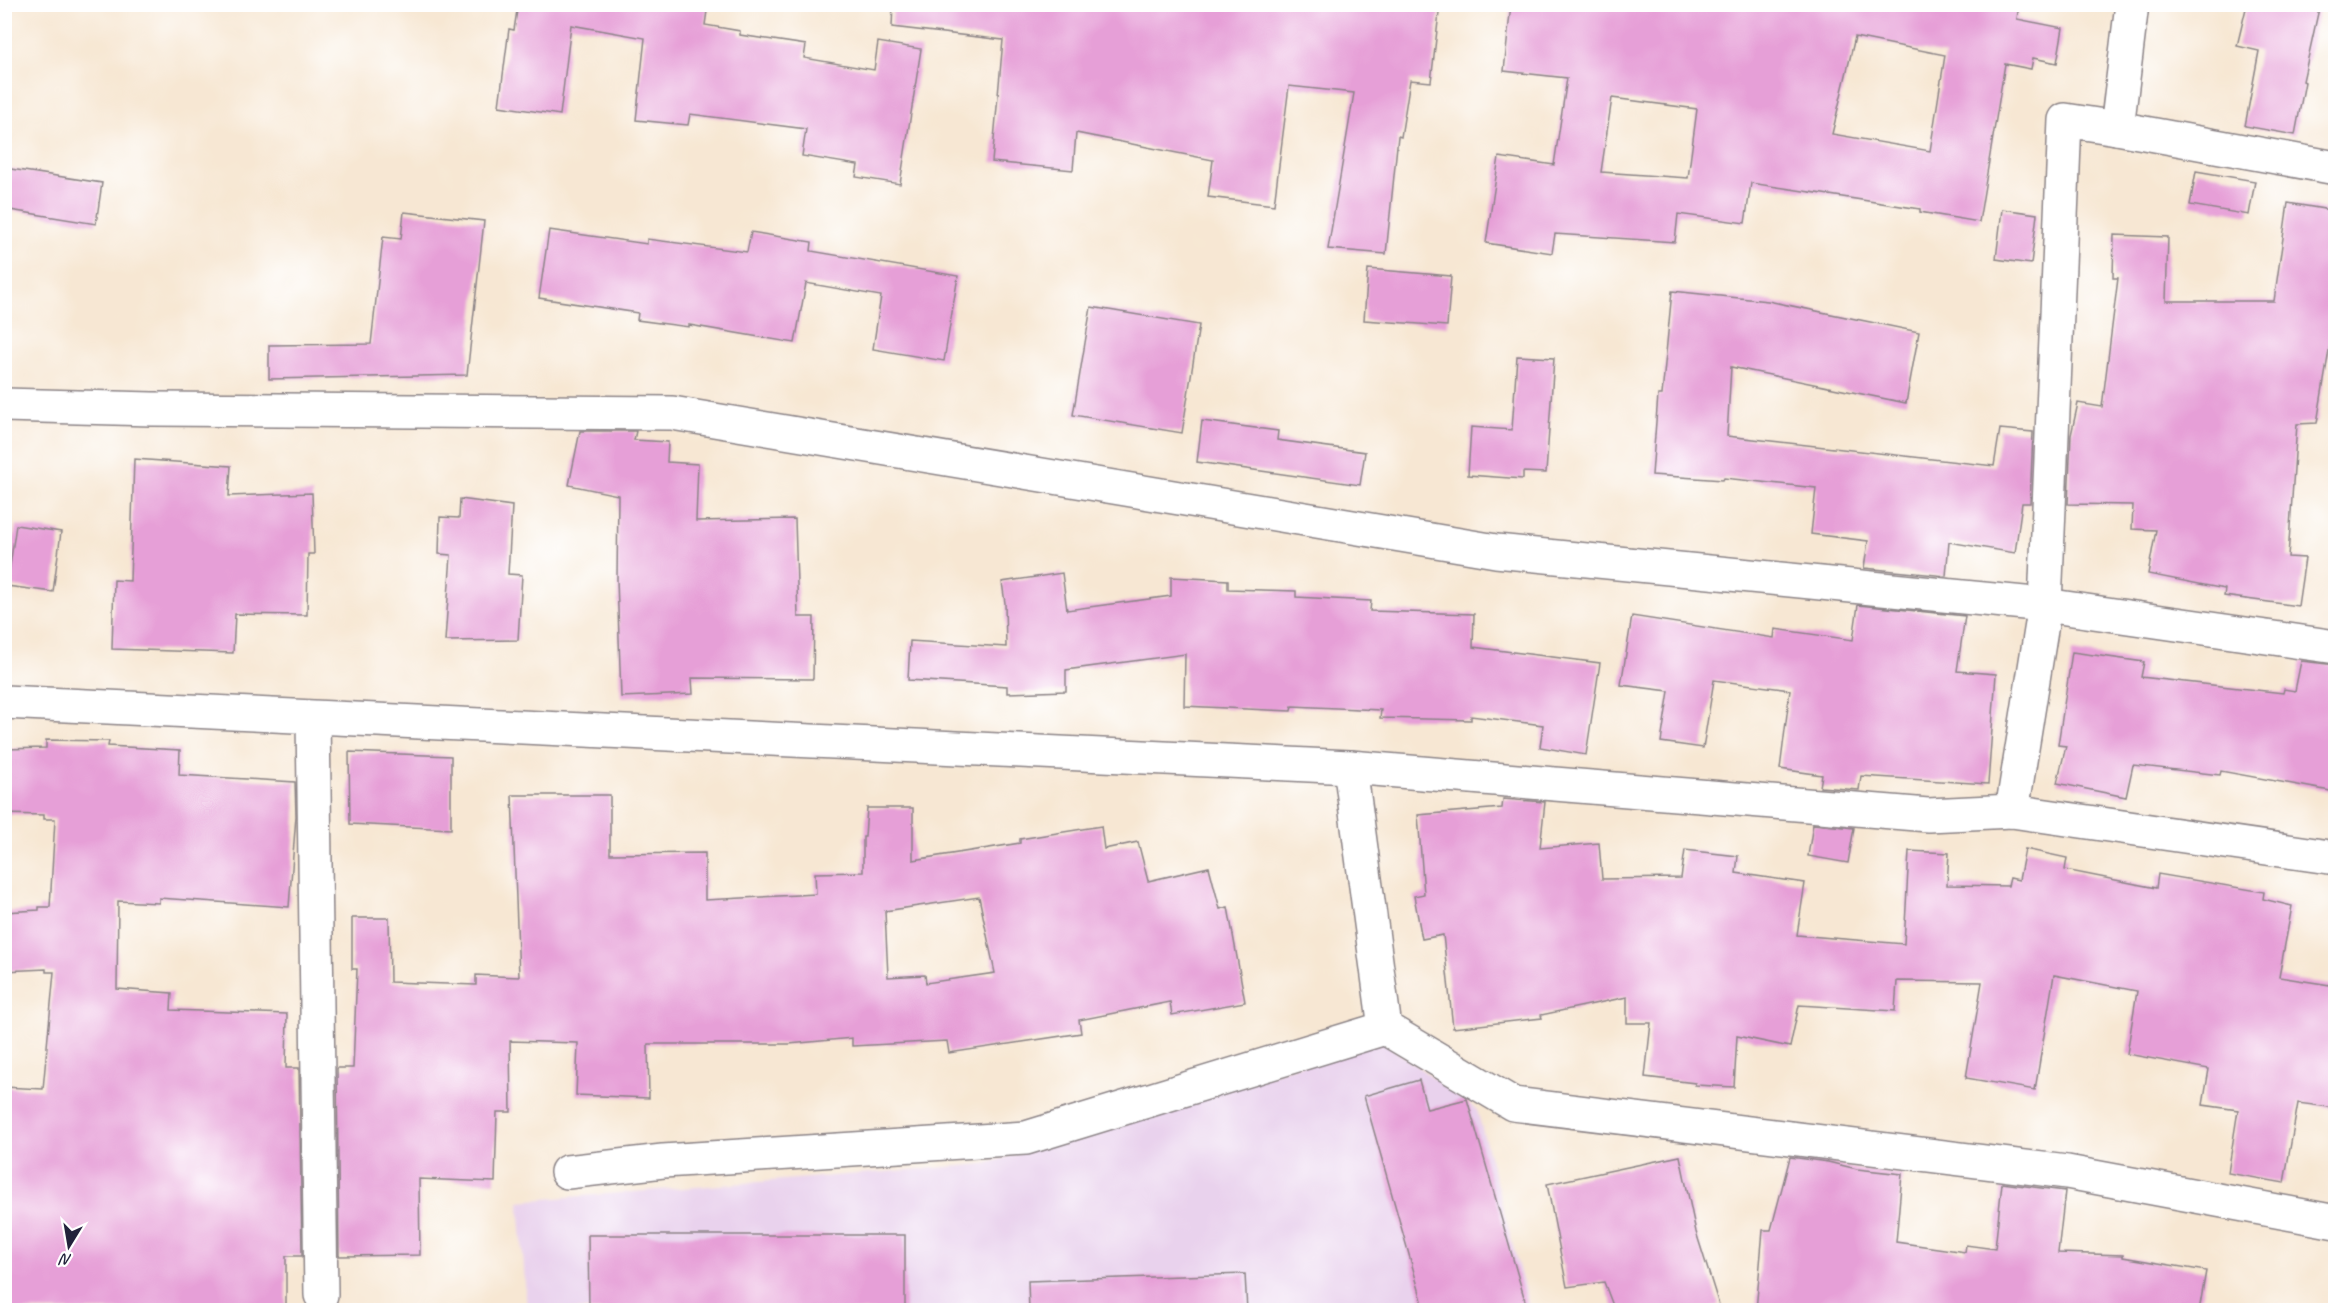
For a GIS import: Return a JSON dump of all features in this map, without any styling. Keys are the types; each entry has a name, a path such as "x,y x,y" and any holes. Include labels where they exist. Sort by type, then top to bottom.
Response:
{"street":[{"path":"2117,128 2132,4"},
{"path":"2012,811 2045,605 2065,120 2336,168"},
{"path":"4,405 164,410 672,413 1496,551 2045,605 2336,647"},
{"path":"4,702 1350,767 1928,815 2012,811 2336,858"},
{"path":"313,718 321,1295"},
{"path":"1350,767 1385,1028"},
{"path":"567,1172 663,1161 1026,1138 1385,1028 1513,1104 2067,1172 2336,1222"}],"shaded area":[{"path":"1374,1035 1477,1110 1530,1310 527,1310 519,1201 985,1164 1303,1064"}],"building":[{"path":"518,4 708,4 705,25 740,31 740,35 806,45 804,58 874,70 878,42 921,49 900,184 856,177 858,165 802,156 806,129 690,114 688,125 636,120 645,38 571,25 560,115 499,106 509,29 514,30"},
{"path":"893,4 1440,4 1431,82 1410,80 1401,137 1398,136 1386,254 1328,249 1354,93 1289,86 1274,205 1208,197 1213,160 1076,133 1073,170 992,162 1003,40 892,27"},
{"path":"1511,4 2019,4 2017,19 2063,28 2057,63 2033,58 2031,69 2005,64 1979,222 1920,212 1920,209 1751,183 1745,223 1678,214 1675,242 1555,234 1552,253 1486,243 1499,157 1554,165 1567,78 1504,71","holes":["1855,37 1945,55 1930,151 1832,134","1612,98 1697,109 1688,178 1601,172"]},
{"path":"2247,4 2320,4 2303,81 2305,82 2295,135 2245,126 2259,51 2237,46"},
{"path":"4,168 102,183 96,224 4,209"},
{"path":"2196,171 2255,181 2249,215 2190,205"},
{"path":"2288,203 2336,211 2336,308 2317,423 2297,424 2288,557 2305,558 2298,606 2224,596 2225,589 2148,574 2156,530 2132,529 2133,505 2068,504 2071,435 2078,403 2102,407 2118,278 2113,278 2114,235 2168,237 2166,301 2274,301"},
{"path":"2002,209 2037,214 2031,264 1996,259"},
{"path":"404,212 484,221 467,375 269,379 269,345 371,344 383,237 401,239"},
{"path":"549,230 647,244 647,239 747,252 751,232 812,242 811,251 958,276 944,361 873,349 881,296 806,283 795,343 689,325 689,327 637,320 638,313 539,298"},
{"path":"1368,269 1451,276 1447,326 1364,320"},
{"path":"1672,291 1768,301 1919,332 1906,403 1731,367 1727,436 1994,466 2000,429 2033,432 2030,503 2022,503 2015,553 1949,542 1946,576 1864,568 1868,541 1811,534 1816,488 1724,478 1723,480 1652,475 1658,395 1662,395"},
{"path":"1091,307 1199,325 1182,433 1073,415"},
{"path":"1517,356 1554,358 1546,473 1523,472 1523,479 1468,475 1471,427 1512,430"},
{"path":"1202,421 1278,431 1277,440 1365,452 1360,485 1197,462"},
{"path":"580,431 636,431 634,440 668,442 667,462 698,464 696,521 795,519 798,617 814,617 813,679 692,678 693,694 621,697 617,579 618,495 569,485"},
{"path":"134,459 231,466 229,496 312,493 314,554 308,554 307,615 235,614 233,653 112,649 114,580 130,581"},
{"path":"460,499 512,506 508,574 522,575 518,640 445,641 451,555 439,554 440,517 459,518"},
{"path":"16,525 61,532 53,592 7,586"},
{"path":"1062,573 1067,610 1171,596 1171,577 1228,580 1228,589 1296,591 1296,597 1371,601 1370,611 1474,614 1473,647 1600,663 1586,755 1540,747 1543,725 1471,716 1471,720 1380,718 1381,710 1292,706 1291,711 1184,706 1185,654 1066,670 1066,691 1007,693 1007,686 908,680 910,641 1006,647 1002,582"},
{"path":"1858,605 1965,616 1957,671 1996,674 1988,784 1861,776 1859,790 1820,787 1822,775 1780,769 1790,690 1714,680 1703,748 1661,742 1669,691 1621,685 1632,616 1774,638 1775,629 1853,640"},
{"path":"2072,652 2144,662 2141,677 2283,693 2284,689 2295,691 2301,661 2336,665 2336,792 2221,771 2220,775 2133,765 2126,797 2057,783 2066,746 2058,745"},
{"path":"46,740 109,741 108,746 180,750 179,775 295,782 296,816 289,907 159,898 159,903 118,901 117,989 172,993 171,1010 287,1014 286,1068 299,1068 302,1256 286,1256 286,1310 11,1311 10,1285 4,1285 4,1087 43,1089 54,972 46,972 46,969 4,971 4,912 50,907 55,819 44,819 44,815 4,814 4,749 46,748"},
{"path":"349,752 451,756 451,829 350,824"},
{"path":"512,795 610,795 610,854 705,853 705,900 816,894 815,873 863,872 863,837 865,837 867,808 913,808 913,860 1020,843 1020,839 1101,826 1104,849 1138,842 1148,881 1209,867 1220,909 1228,907 1245,1002 1172,1015 1170,1002 1079,1020 1081,1033 949,1053 947,1041 852,1046 852,1038 789,1044 648,1044 649,1098 576,1095 578,1043 510,1041 511,1112 497,1112 495,1182 419,1179 420,1255 339,1256 337,1068 353,1068 357,969 352,969 352,918 389,918 390,982 476,985 476,975 519,977","holes":["979,897 995,973 926,983 925,975 888,977 885,911"]},
{"path":"1503,799 1545,802 1540,848 1599,843 1602,879 1681,878 1685,850 1738,856 1736,873 1805,883 1797,935 1904,944 1909,851 1949,853 1947,885 2008,886 2010,878 2019,880 2025,849 2067,858 2065,870 2156,888 2158,874 2264,892 2263,899 2292,906 2279,977 2336,986 2336,1108 2298,1103 2284,1183 2228,1173 2238,1110 2203,1105 2209,1069 2127,1054 2137,991 2054,975 2035,1090 1966,1078 1982,982 1897,981 1895,1011 1799,1005 1790,1047 1737,1036 1734,1087 1695,1085 1695,1083 1645,1077 1651,1023 1627,1023 1627,997 1541,1015 1542,1018 1453,1028 1443,935 1422,939 1414,896 1424,894 1418,815 1502,808"},
{"path":"1813,824 1854,828 1848,863 1808,856"},
{"path":"1419,1080 1427,1109 1467,1099 1528,1311 1425,1311 1364,1096"},
{"path":"1680,1156 1696,1232 1719,1305 1701,1311 1615,1311 1604,1282 1567,1287 1547,1184"},
{"path":"1790,1157 1857,1169 1902,1174 1896,1242 1965,1252 1966,1245 1995,1249 2002,1183 2065,1191 2058,1253 2123,1255 2123,1257 2206,1271 2199,1311 1756,1311 1763,1230 1771,1230"},
{"path":"588,1235 905,1235 905,1311 589,1311"},
{"path":"1245,1274 1247,1311 1029,1311 1028,1281"}]}
